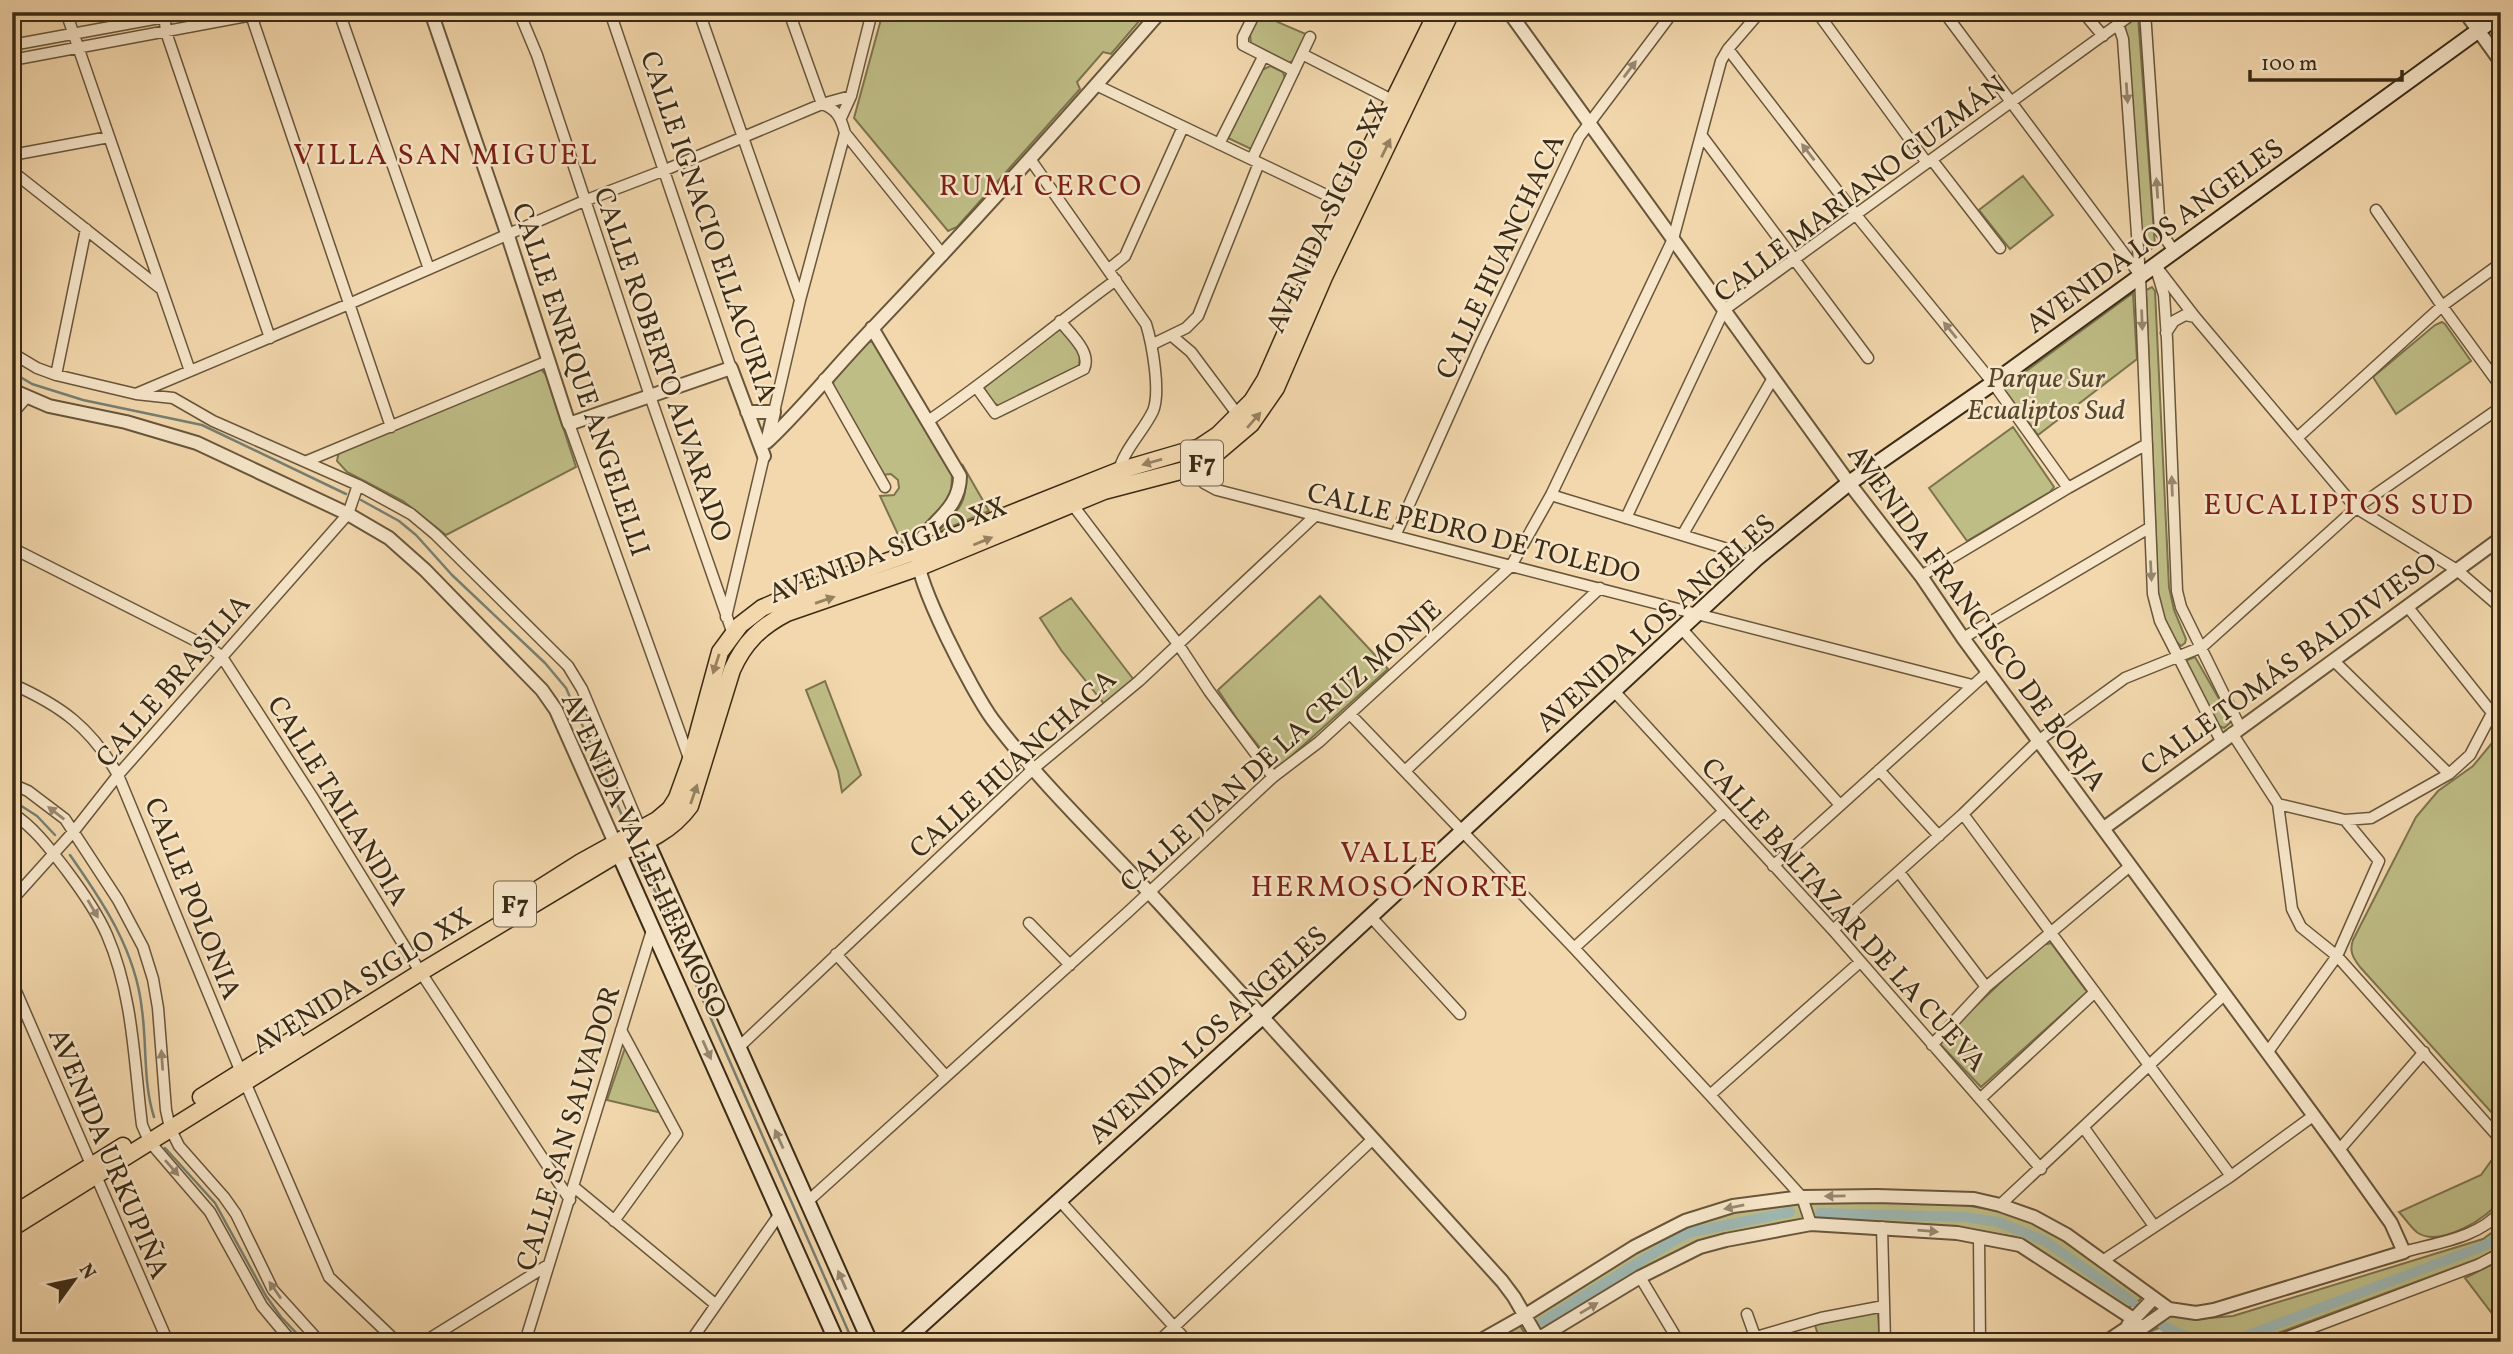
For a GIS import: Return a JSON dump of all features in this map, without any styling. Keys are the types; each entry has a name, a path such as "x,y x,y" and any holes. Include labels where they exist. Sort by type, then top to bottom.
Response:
{"highway":[{"name":"AVENIDA SIGLO XX","path":"645,835 677,798 690,762 717,660 732,635 755,613 778,600 918,559 1072,504 1104,491 1119,479 1192,468 1211,458 1235,439 1264,408 1276,388 1324,277 1394,101 1447,13"},
{"name":"AVENIDA SIGLO XX","path":"12,1215 93,1170 617,848 679,821 690,806 732,670 745,646 768,623 918,559 1200,447 1218,435 1252,401 1265,380 1447,13"},
{"name":"AVENIDA SIGLO XX","path":"12,1228 93,1170"}],"main road":[{"name":"AVENIDA LOS ANGELES","path":"903,1342 1371,917 1757,558 1849,484 1993,383 2501,14"},
{"name":"AVENIDA VALLE HERMOSO","path":"645,835 870,1342"},
{"name":"AVENIDA VALLE HERMOSO","path":"617,848 837,1342"}],"street":[{"path":"66,12 190,370"},
{"path":"12,45 192,12"},
{"path":"12,60 269,12"},
{"path":"339,12 429,269"},
{"name":"CALLE ENRIQUE ANGELELLI","path":"430,12 508,236 569,424 690,762"},
{"name":"CALLE ROBERTO ALVARADO","path":"519,12 537,55 732,635"},
{"name":"CALLE IGNACIO ELLACURIA","path":"610,12 731,368 764,456"},
{"path":"699,12 800,300"},
{"path":"789,12 822,104 832,108 841,118 845,133 943,255"},
{"path":"841,118 851,96 872,12"},
{"path":"768,441 943,255 1160,12"},
{"name":"AVENIDA FRANCISCO DE BORJA","path":"1509,12 1849,484 1921,576 2038,741 2340,1150 2391,1223 2404,1252"},
{"name":"CALLE HUANCHACA","path":"1395,536 1578,136 1673,12"},
{"path":"1760,12 1728,48 1856,215 1993,383 2068,488"},
{"path":"1817,12 1930,161 2000,247"},
{"path":"1944,12 2140,276"},
{"path":"2083,12 2103,36"},
{"path":"2114,12 2123,39 2140,276 2154,601 2160,621 2221,741"},
{"name":"CALLE MARIANO GUZMÁN","path":"1626,518 1724,310 2135,12"},
{"path":"2145,12 2160,231 2174,251"},
{"path":"2465,12 2501,62"},
{"path":"1255,13 1242,41 1247,49 1294,71"},
{"path":"250,14 391,427"},
{"path":"164,15 166,32 270,338"},
{"path":"1153,344 1186,328 1198,316 1255,161 1310,37"},
{"name":"CALLE JUAN DE LA CRUZ MONJE","path":"807,1202 1070,965 1273,777 1319,742 1511,566 1551,495 1673,239 1721,61 1728,48"},
{"path":"1302,54 1394,101"},
{"path":"1219,144 1263,57"},
{"path":"1096,85 1350,207"},
{"path":"136,394 584,201 822,104 851,96"},
{"path":"1109,270 1125,256 1183,127"},
{"path":"726,618 800,300 845,133"},
{"path":"1702,136 1868,358"},
{"path":"12,155 110,137"},
{"path":"1030,159 1146,324 1153,344 1156,397 1153,410 1125,456 1119,479"},
{"path":"13,174 161,289"},
{"path":"2376,210 2501,387"},
{"path":"56,375 86,229"},
{"path":"2155,265 2195,317 2356,508 2457,570 2501,608"},
{"path":"2155,265 2164,295 2177,591 2181,607 2202,647 2236,730 2278,804 2292,909 2301,927 2337,956 2501,1140"},
{"path":"2297,438 2442,306 2499,267"},
{"path":"928,421 978,388 1060,321 1116,280"},
{"path":"2166,333 2174,321 2185,315 2195,317"},
{"path":"978,388 995,413 1084,369 1087,358 1084,352 1060,321"},
{"path":"872,328 960,476 960,489 952,504 923,538 918,559 934,608 977,696 1033,769 1149,892 1502,1281 1514,1297 1537,1341 1640,1277 1700,1247 1811,1224 1957,1233 2020,1245 2137,1323"},
{"path":"1172,336 1191,352 1238,415"},
{"path":"12,353 37,368 56,375 136,394 173,398 213,421 307,461 548,362"},
{"path":"569,424 731,368"},
{"path":"1683,534 1773,378"},
{"path":"824,379 885,487"},
{"name":"AVENIDA VALLE HERMOSO","path":"12,390 49,406 166,433 197,443 348,514 389,538 425,570 542,690 556,710 617,848"},
{"path":"12,414 26,398"},
{"path":"1833,930 1963,814 2038,741 2125,678 2202,647 2356,508 2501,407"},
{"path":"747,412 774,412"},
{"path":"1921,576 2147,444"},
{"name":"CALLE PEDRO DE TOLEDO","path":"1184,453 1203,483 1217,490 1972,685"},
{"name":"AVENIDA VALLE HERMOSO","path":"307,461 411,514 435,534 568,666 582,689 645,835"},
{"name":"CALLE BRASILIA","path":"12,900 74,831 118,775 348,514 358,485"},
{"path":"1551,495 1757,558"},
{"path":"1072,504 1178,644 1273,777"},
{"name":"CALLE HUANCHACA","path":"738,1046 1033,769 1139,681 1316,515"},
{"path":"1963,638 2149,528"},
{"name":"CALLE TOMÁS BALDIVIESO","path":"2104,828 2501,538"},
{"name":"CALLE TAILANDIA","path":"12,548 212,649 222,657 419,969 570,1200"},
{"path":"1406,770 1600,589"},
{"path":"2407,606 2493,714"},
{"path":"1681,628 1840,805"},
{"path":"732,635 745,646"},
{"path":"2333,660 2449,774"},
{"path":"1773,866 1988,672"},
{"name":"CALLE POLONIA","path":"12,684 67,713 103,749 118,775 329,1277 397,1342"},
{"name":"CALLE BALTAZAR DE LA CUEVA","path":"1614,691 1833,930 2041,1169"},
{"path":"2278,804 2345,820 2371,818 2449,774 2470,755 2501,696"},
{"path":"1350,713 1574,947 1710,1095 1802,1197 1811,1224"},
{"path":"1879,770 1939,836"},
{"path":"12,784 28,791 65,819 118,900 143,947 153,979 169,1123 179,1146 225,1197 273,1290 320,1342"},
{"path":"1574,947 1723,812"},
{"path":"12,813 38,833 54,853 85,895 107,933 120,968 132,1028 142,1125 147,1137 210,1212 256,1297 292,1342"},
{"path":"1963,814 2231,1176"},
{"path":"2267,1053 2337,956 2379,862 2345,820"},
{"path":"1931,1045 1986,987 2130,866"},
{"path":"1899,872 1986,987"},
{"path":"1371,917 1460,1014"},
{"path":"1029,923 1070,965"},
{"name":"CALLE SAN SALVADOR","path":"525,1342 653,927"},
{"path":"836,954 945,1075"},
{"path":"1710,1095 1860,962"},
{"name":"AVENIDA URKUPIÑA","path":"12,982 167,1342"},
{"path":"1980,1099 2095,992"},
{"path":"2000,1205 2224,995"},
{"path":"614,1221 677,1133 621,1030"},
{"path":"2340,1150 2424,1052"},
{"path":"2104,1260 2231,1176 2313,1116"},
{"path":"2084,1128 2154,1226"},
{"path":"1158,1342 1373,1139"},
{"path":"574,1187 715,1304"},
{"path":"1478,1342 1634,1247 1685,1221 1733,1206 1802,1197 1974,1199 2000,1205 2034,1217 2067,1235 2169,1309 2196,1313 2214,1310 2471,1232 2493,1221 2501,1211"},
{"path":"1060,1201 1188,1342"},
{"path":"690,1342 779,1215"},
{"path":"1882,1227 1885,1342"},
{"path":"1979,1237 1980,1342"},
{"path":"2274,1342 2299,1337 2478,1265 2501,1253"},
{"path":"424,1342 548,1265"},
{"path":"1640,1277 1679,1342"},
{"path":"2137,1323 2154,1298"},
{"path":"1747,1314 1757,1340 1821,1318 1884,1306"},
{"path":"2106,1342 2137,1323 2169,1309"}],"green space":[{"path":"883,12 1147,12 1111,54 1103,52 1077,82 1080,89 957,227 948,231 854,118"},
{"path":"2138,16 2155,246 2142,256 2125,24"},
{"path":"1266,17 1308,35 1294,61 1287,63 1251,44 1250,34 1257,21"},
{"path":"1270,66 1283,72 1285,79 1251,149 1228,138 1262,70"},
{"path":"2023,176 2053,215 2010,249 1979,210"},
{"path":"2152,287 2155,291 2169,587 2174,610 2186,639 2181,646 2168,629 2158,592 2146,290"},
{"name":"Parque Sur Ecualiptos Sud","path":"2133,293 2137,359 2038,435 2003,388"},
{"path":"2442,322 2471,361 2396,414 2373,377"},
{"path":"1060,327 1080,353 1079,367 1000,407 993,402 984,388"},
{"path":"873,341 952,475 951,496 923,530 902,543 880,496 894,495 899,488 898,480 891,474 882,475 833,385 834,378"},
{"path":"541,369 546,375 576,467 446,535 403,501 347,472 337,461 339,451"},
{"name":"Parque Sur Ecualiptos Sud","path":"2013,427 2054,487 2050,492 1967,541 1929,488"},
{"path":"962,464 989,511 936,533 962,503 966,486"},
{"path":"1320,596 1388,669 1277,769 1237,719 1218,690"},
{"path":"1071,598 1134,680 1105,705 1061,650 1040,618"},
{"path":"2195,657 2230,718 2230,723 2224,728 2219,726 2187,665 2187,660"},
{"path":"825,681 861,775 842,792 838,771 806,690"},
{"path":"2501,732 2501,1123 2360,967 2351,948 2416,817 2438,791 2473,766"},
{"path":"2051,943 2087,992 1981,1087 1938,1042 2039,946"},
{"path":"626,1045 662,1113 607,1100"},
{"path":"2501,1147 2501,1199 2486,1215 2451,1234 2427,1236 2415,1231 2399,1212 2481,1175"},
{"path":"1798,1203 1804,1220 1725,1235 1542,1332 1531,1316 1626,1257 1675,1232 1736,1211"},
{"path":"1810,1203 1956,1204 2021,1218 2068,1243 2142,1298 2126,1310 2016,1237 1936,1225 1815,1218"},
{"path":"2501,1226 2501,1246 2480,1258 2254,1342 2180,1342 2153,1323 2168,1314 2197,1319 2233,1316 2483,1239"},
{"path":"2501,1260 2501,1323 2500,1324 2465,1278"},
{"path":"1878,1313 1880,1342 1820,1342 1815,1325"},
{"path":"1519,1324 1528,1339 1523,1342 1487,1342"}],"waterway":[{"path":"12,372 32,384 83,400 202,425 346,494"},
{"path":"361,500 399,521 416,535 452,575 545,663 566,688 624,820"},
{"path":"12,800 37,816 55,835"},
{"path":"70,855 106,909 133,968 139,988 148,1091 154,1117"},
{"path":"640,857 853,1342"},
{"path":"165,1148 215,1203 266,1296 281,1317 305,1342"},
{"path":"1543,1321 1680,1237 1692,1232 1790,1212"},
{"path":"1820,1213 1964,1217 1998,1222 2045,1241 2133,1302"},
{"path":"2230,1342 2501,1237"},
{"path":"2146,1333 2163,1326"},
{"path":"2163,1326 2201,1342"},
{"path":"1508,1342 1519,1336"}],"district":[{"name":"VILLA SAN MIGUEL","path":"446,154"},
{"name":"RUMI CERCO","path":"1041,185"},
{"name":"EUCALIPTOS SUD","path":"2339,504"},
{"name":"VALLE HERMOSO NORTE","path":"1390,869"}]}
